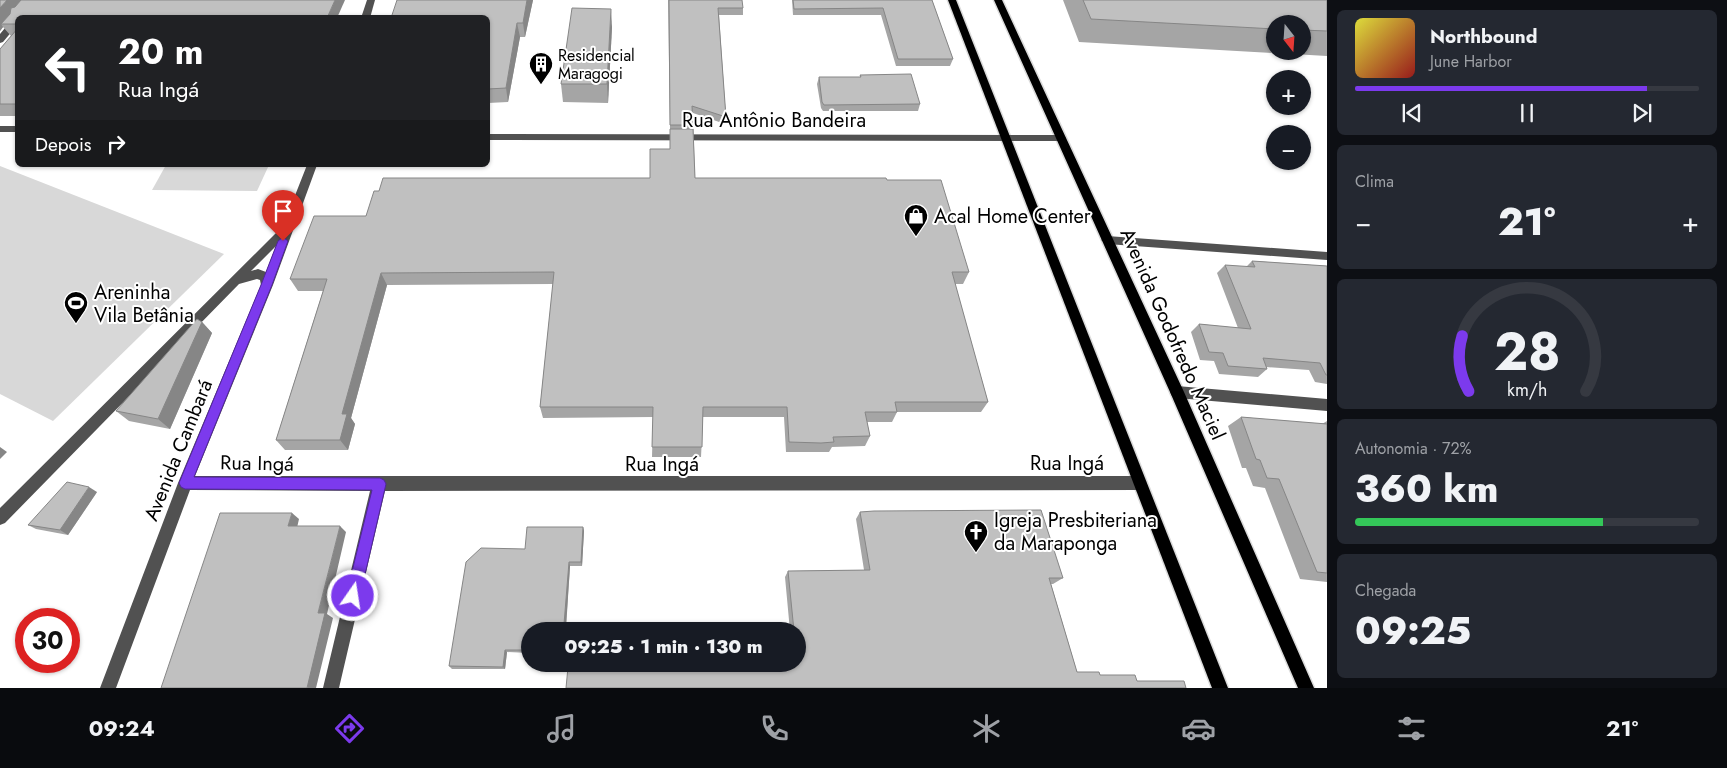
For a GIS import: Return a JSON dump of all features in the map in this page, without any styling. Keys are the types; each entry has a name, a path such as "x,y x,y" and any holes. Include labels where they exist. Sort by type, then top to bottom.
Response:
{"main road":[{"path":"952,0 1220,688"},
{"name":"Avenida Godofredo Maciel","path":"998,0 1177,392 1306,688"}],"street":[{"path":"366,15 371,0"},
{"path":"0,40 15,22"},
{"path":"0,129 15,129"},
{"name":"Rua Antônio Bandeira","path":"490,137 1061,138"},
{"name":"Avenida Cambará","path":"108,688 185,483 267,285 311,167"},
{"path":"0,518 288,226"},
{"path":"1107,240 1327,256"},
{"path":"235,281 246,276 258,274 265,277 267,285"},
{"path":"1177,392 1327,405"},
{"name":"Rua Ingá","path":"185,483 1139,483"},
{"path":"331,688 380,484"}],"shaded area":[{"name":"Areninha Vila Betânia","path":"0,166 224,254 53,421 0,394"},
{"path":"165,167 268,167 257,191 152,190"}],"building":[{"path":"0,0 7,0 0,8"},
{"path":"21,0 335,0 328,15 15,15 15,24 1,24 10,14 11,8 15,7"},
{"path":"397,0 527,0 523,23 517,23 506,88 490,89 490,15 392,15"},
{"path":"669,0 742,0 743,8 718,8 726,117 692,106 693,125 670,125"},
{"path":"793,0 932,0 953,59 898,59 883,8 794,9"},
{"path":"1083,0 1327,0 1327,31 1311,30 1311,15 1266,15 1266,29 1091,19"},
{"path":"572,8 611,9 607,84 561,84"},
{"path":"15,32 15,104 0,104 0,49"},
{"path":"911,74 920,104 824,105 822,102 819,77"},
{"path":"670,129 693,129 695,178 886,178 887,180 941,180 969,272 952,272 988,402 895,402 897,412 865,412 870,436 833,437 834,442 821,443 789,442 787,407 703,407 702,447 652,447 653,407 540,407 554,272 381,273 342,414 347,414 340,440 276,440 327,279 290,279 314,216 366,216 374,191 379,191 383,178 650,178 650,149 670,149"},
{"path":"1252,261 1327,266 1327,375 1320,363 1263,358 1267,369 1228,366 1223,353 1209,352 1199,324 1251,329 1225,265 1255,267"},
{"path":"197,319 202,322 158,419 116,411"},
{"path":"1241,417 1327,424 1327,573 1317,572 1279,479 1267,478 1260,460 1256,459"},
{"path":"67,482 89,487 60,530 28,525"},
{"path":"1041,510 1063,578 1049,578 1077,672 1099,672 1100,675 1135,675 1137,681 1184,681 1186,688 566,688 568,672 806,672 806,622 793,622 788,571 870,570 860,512"},
{"path":"220,513 292,513 288,526 340,526 318,613 325,613 307,688 161,688"},
{"path":"527,527 583,527 581,562 569,562 564,622 521,622 521,650 505,650 503,667 449,666 466,562 481,548 525,549"}],"place":[{"name":"Residencial Maragogi","path":"541,85"},
{"name":"Acal Home Center","path":"916,237"},
{"name":"Areninha Vila Betânia","path":"76,324"},
{"name":"Igreja Presbiteriana da Maraponga","path":"976,553"}],"route":[{"path":"283,241 267,285 185,483 380,484 353,596"}]}
